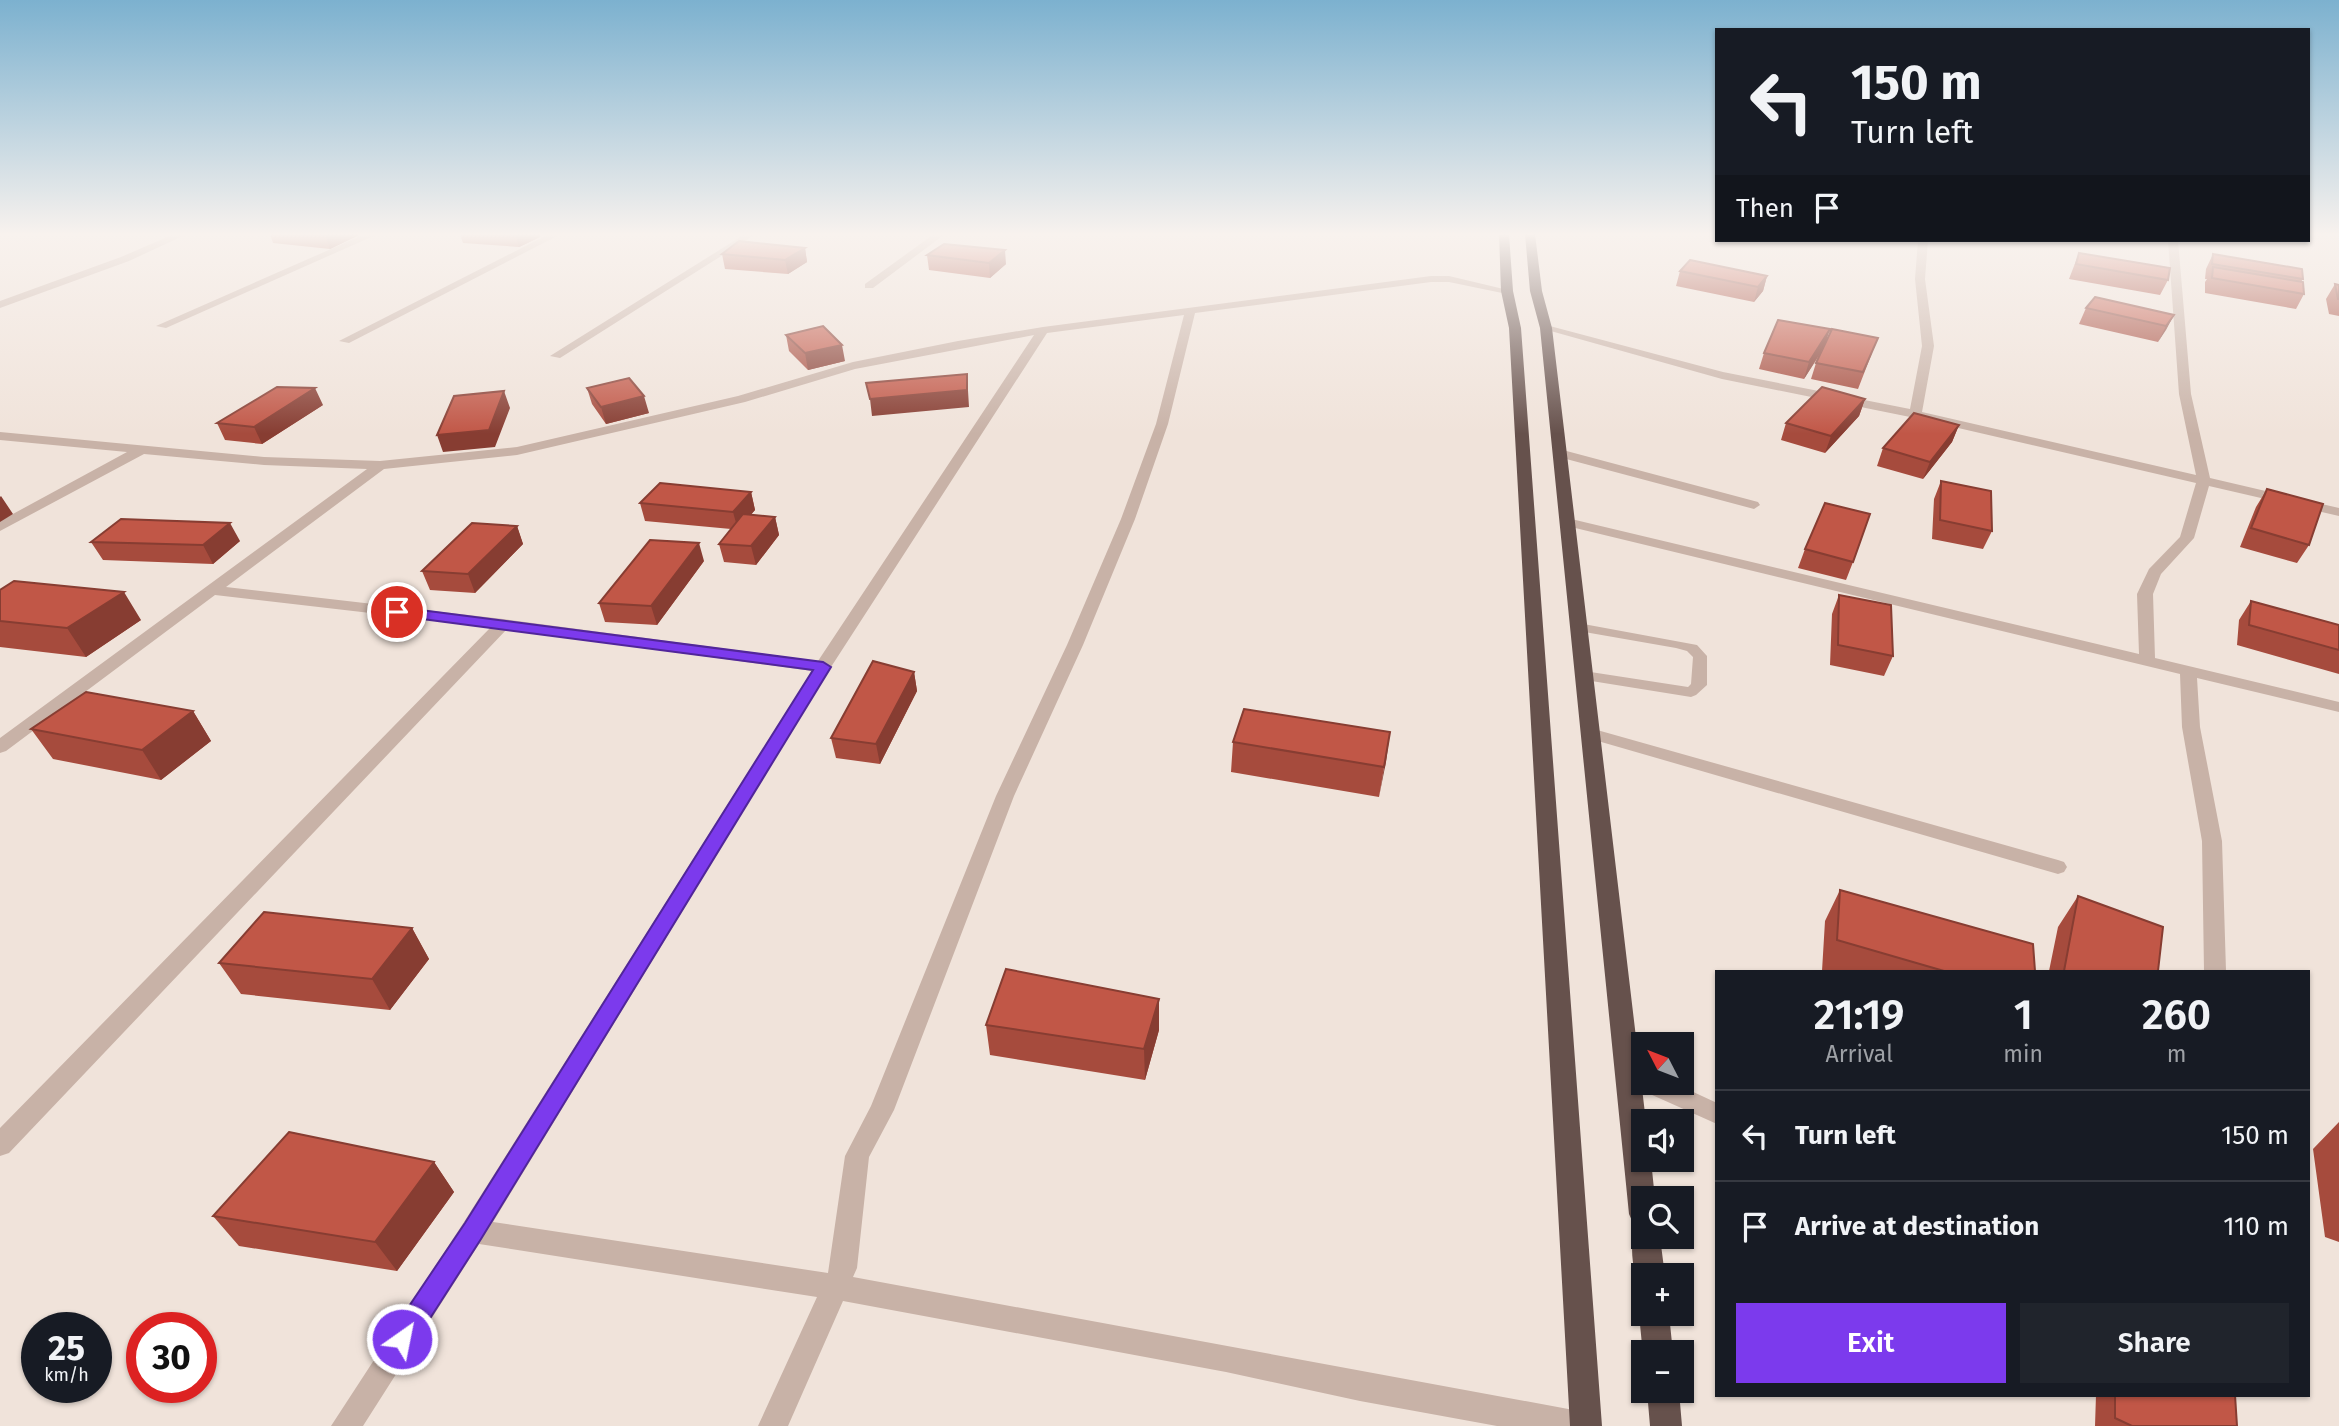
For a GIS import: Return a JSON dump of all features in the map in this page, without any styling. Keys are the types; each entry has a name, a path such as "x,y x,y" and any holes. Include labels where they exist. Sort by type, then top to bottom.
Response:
{"highway":[{"path":"1509,301 1515,328 1586,1426"},
{"path":"1539,301 1546,328 1590,733 1633,1032"},
{"path":"1640,1096 1642,1186"},
{"path":"1663,1403 1666,1426"}],"street":[{"path":"162,326 220,301"},
{"path":"345,341 425,301"},
{"path":"556,356 645,301"},
{"path":"0,436 264,461 380,465 517,451 741,399 853,366 1043,330 1274,301"},
{"path":"1915,414 1928,346 1923,301"},
{"path":"2147,662 2145,594 2154,572 2187,538 2204,480 2185,394 2178,301"},
{"path":"773,1426 844,1268 857,1156 882,1110 1005,796 1075,645 1128,519 1162,424 1190,312"},
{"path":"1546,328 1722,375 1915,414 2339,512"},
{"path":"346,1426 473,1231 823,667 1043,330"},
{"path":"0,527 139,451"},
{"path":"0,747 380,465"},
{"path":"1567,522 2339,707"},
{"path":"212,590 503,624 823,667"},
{"path":"0,1144 503,624"},
{"path":"2188,670 2190,727 2212,841 2215,970"},
{"path":"1677,1096 1715,1113"},
{"path":"473,1231 836,1287 1580,1426"}],"lane":[{"path":"1559,453 1754,505"},
{"path":"1578,627 1678,644 1692,648 1700,656 1699,685 1691,692 1584,676"},
{"path":"1590,733 2058,867"}],"building":[{"path":"2092,301 2111,301 2174,315 2166,326 2086,308"},
{"path":"1778,320 1830,329 1809,362 1764,353"},
{"path":"823,326 842,345 805,353 786,335"},
{"path":"1832,329 1878,338 1863,372 1816,363"},
{"path":"967,374 967,390 870,399 866,383"},
{"path":"629,378 644,396 601,407 587,388"},
{"path":"277,387 315,388 254,427 217,423"},
{"path":"1822,387 1865,399 1831,436 1786,423"},
{"path":"504,391 489,430 437,435 454,396"},
{"path":"1914,413 1959,425 1930,462 1883,448"},
{"path":"1941,481 1991,491 1992,531 1940,520"},
{"path":"660,483 751,492 733,512 640,503"},
{"path":"2267,489 2323,504 2309,545 2251,528"},
{"path":"1825,503 1870,514 1853,562 1805,549"},
{"path":"743,514 775,517 751,546 719,544"},
{"path":"121,519 230,523 203,545 91,542"},
{"path":"472,523 517,526 468,574 422,571"},
{"path":"650,540 699,543 651,606 599,603"},
{"path":"14,581 124,592 67,628 0,621 0,590"},
{"path":"1839,595 1891,605 1893,656 1838,645"},
{"path":"2251,601 2339,625 2339,650 2249,625"},
{"path":"873,661 914,672 876,744 831,738"},
{"path":"86,692 193,711 142,750 31,729"},
{"path":"1244,709 1390,732 1384,767 1233,742"},
{"path":"1840,890 2033,944 2035,970 1941,970 1837,940"},
{"path":"2078,896 2163,927 2158,970 2064,970"},
{"path":"264,912 412,928 372,979 219,963"},
{"path":"1006,969 1159,999 1144,1049 986,1025"},
{"path":"289,1132 434,1162 375,1242 213,1216"},
{"path":"2115,1397 2235,1397 2237,1426 2132,1426 2115,1418"}],"route":[{"path":"397,612 823,667 473,1231 402,1339"}]}
